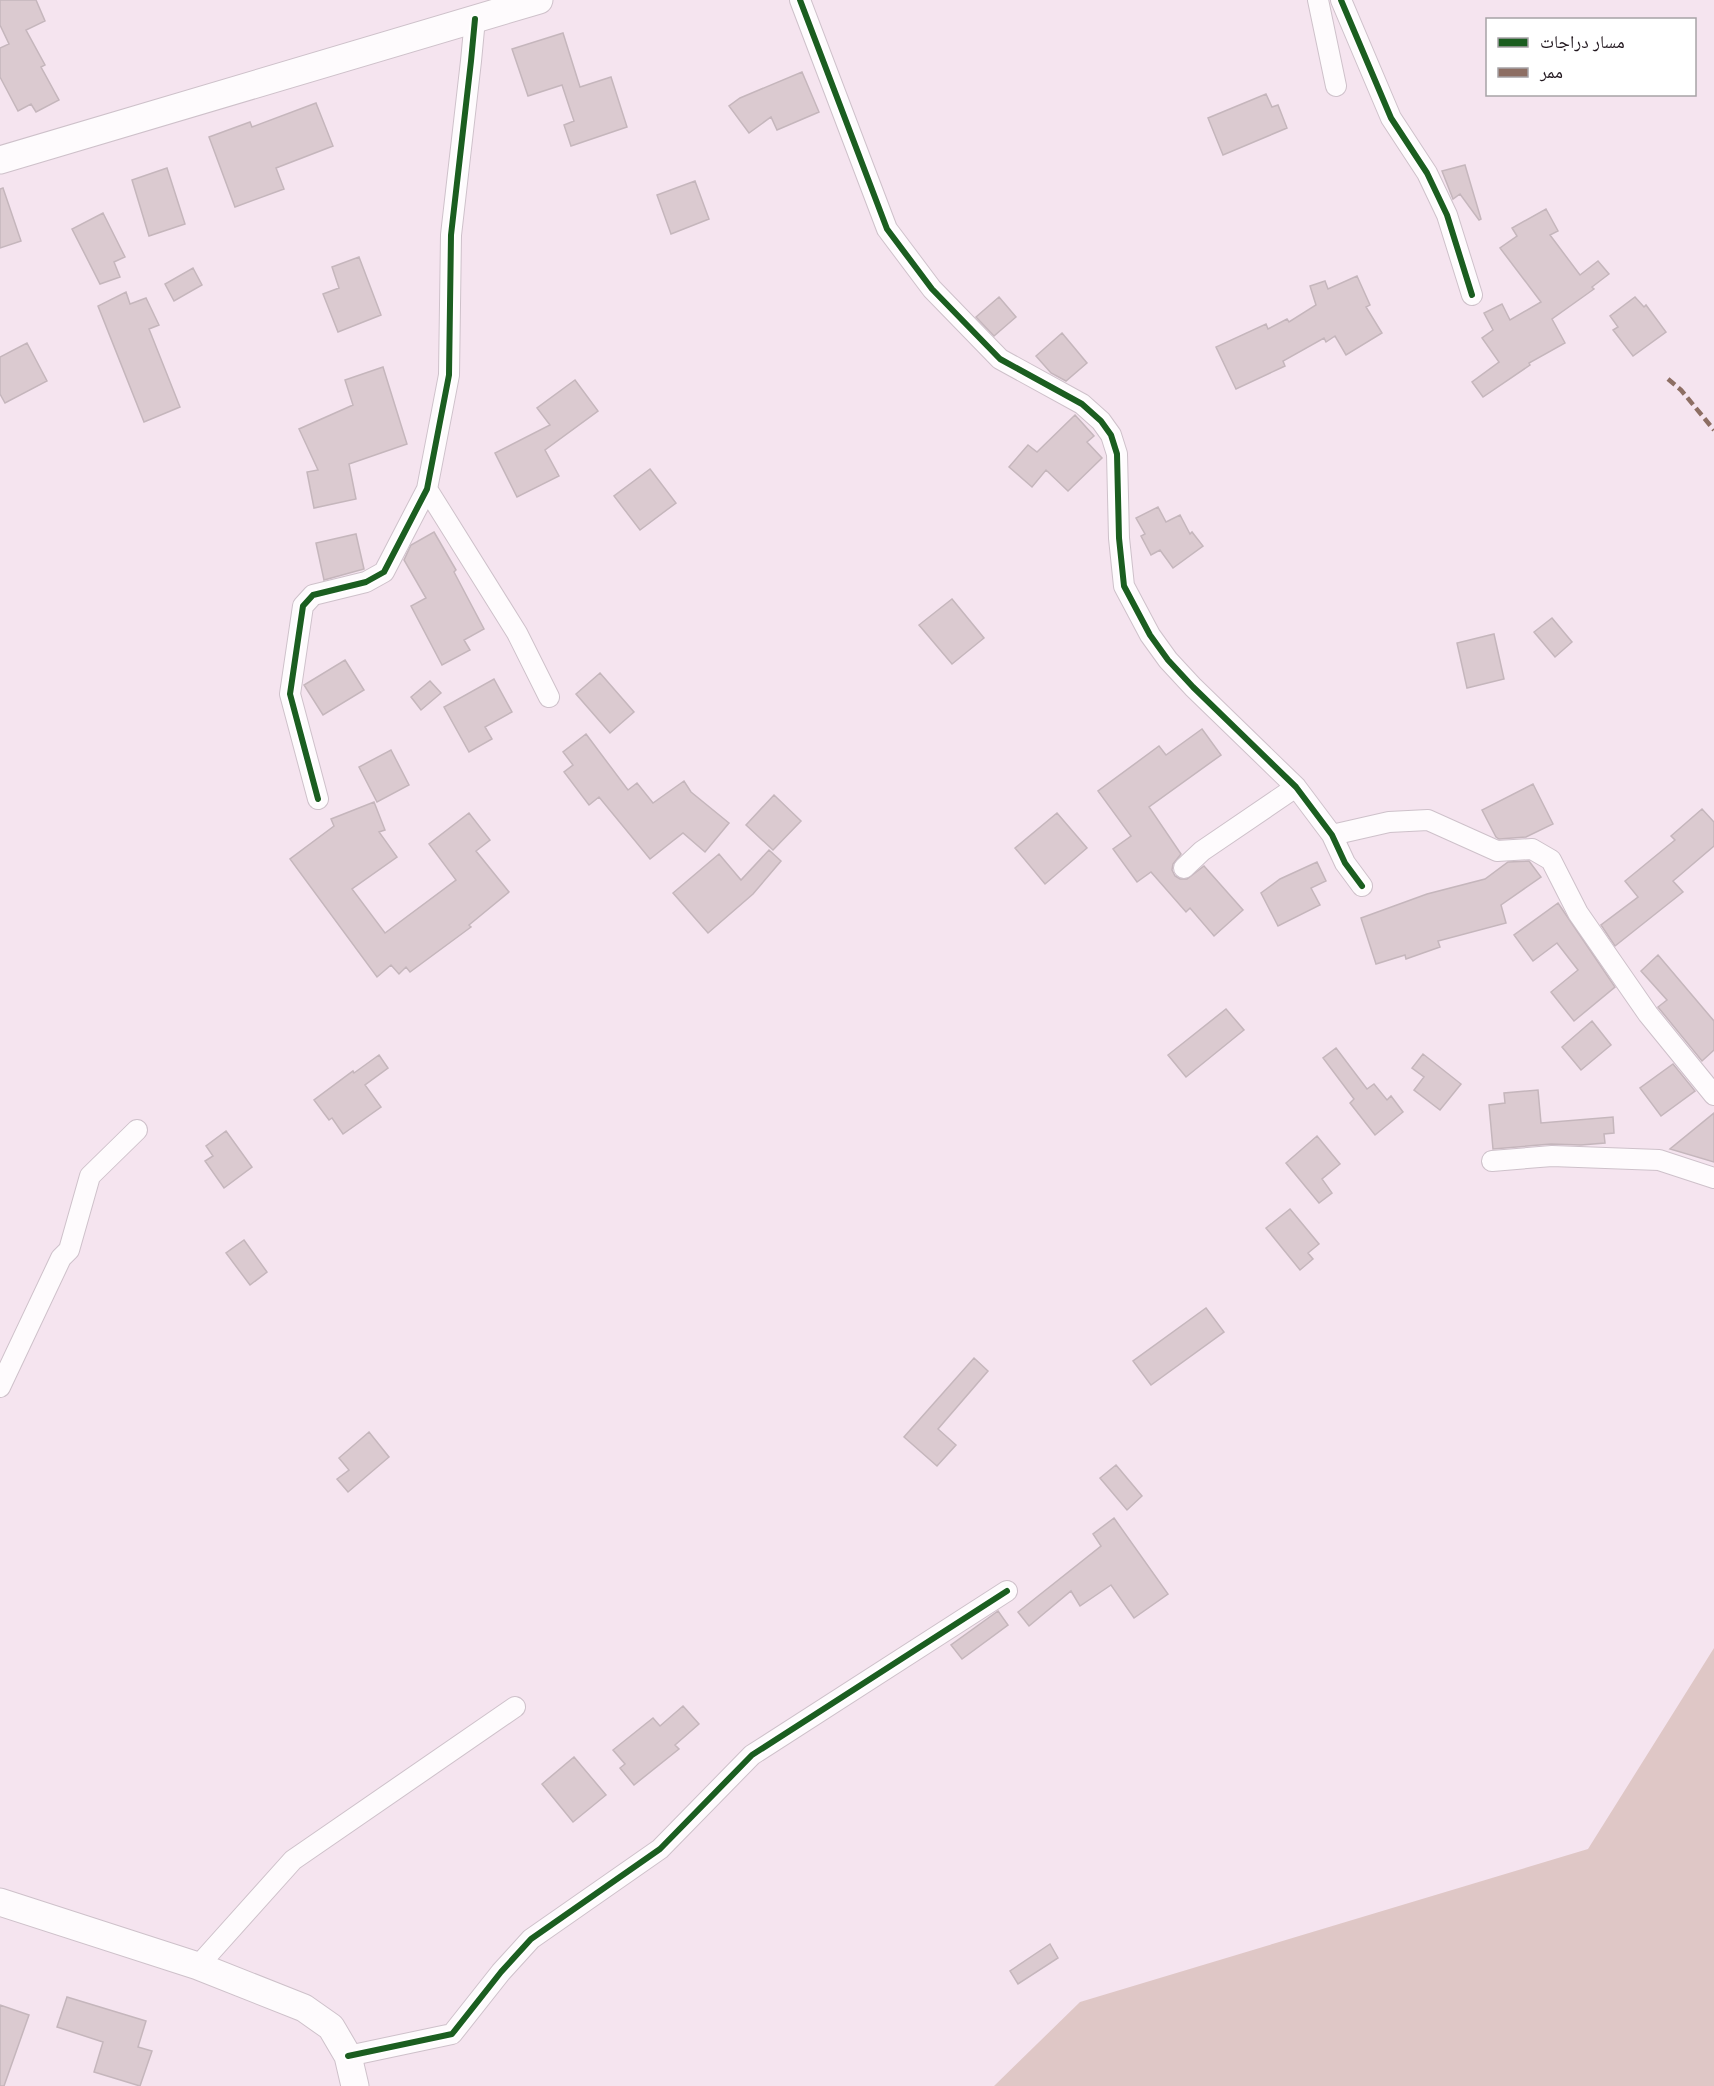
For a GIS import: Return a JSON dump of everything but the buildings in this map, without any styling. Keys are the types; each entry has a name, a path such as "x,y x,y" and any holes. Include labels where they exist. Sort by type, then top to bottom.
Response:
{"main road":[{"path":"0,160 538,0"},
{"path":"0,1902 198,1966 304,2008 331,2027 348,2056 355,2086"}],"street":[{"path":"800,0 887,229 932,289 1000,358 1074,399 1101,421 1111,435 1117,454 1119,538 1124,586 1150,634 1168,660 1296,786 1332,835 1345,863 1362,886"},
{"path":"1318,0 1336,86"},
{"path":"1341,0 1391,118 1427,173 1447,215 1472,295"},
{"path":"318,799 290,694 303,606 314,595 366,582 384,572 427,489 448,375 451,235 475,19"},
{"path":"427,489 517,633 549,697"},
{"path":"1184,868 1203,851 1296,786"},
{"path":"1332,835 1389,822 1428,820 1497,851 1532,849 1551,860 1578,913 1641,1005 1714,1095"},
{"path":"0,1387 61,1258 69,1250 90,1176 137,1130"},
{"path":"1492,1161 1552,1156 1659,1160 1714,1178"},
{"path":"348,2056 452,2034 501,1972 531,1939 660,1849 752,1755 1007,1591"},
{"path":"198,1966 293,1860 515,1707"}],"shaded area":[{"path":"1714,1648 1714,2086 994,2086 1080,2002 1588,1849"}],"marked path":[{"path":"1668,379 1681,390 1714,430"}],"cycle path":[{"path":"800,0 887,229 932,289 1000,359 1082,404 1101,421 1111,435 1117,454 1119,538 1124,586 1150,635 1168,660 1193,687 1296,787 1332,835 1345,863 1362,886"},
{"path":"1341,0 1391,118 1427,173 1447,215 1472,295"},
{"path":"318,799 290,694 303,606 313,595 366,582 384,572 427,489 449,375 451,235 475,19"},
{"path":"348,2056 452,2034 501,1972 531,1939 660,1849 752,1755 1007,1591"}]}
